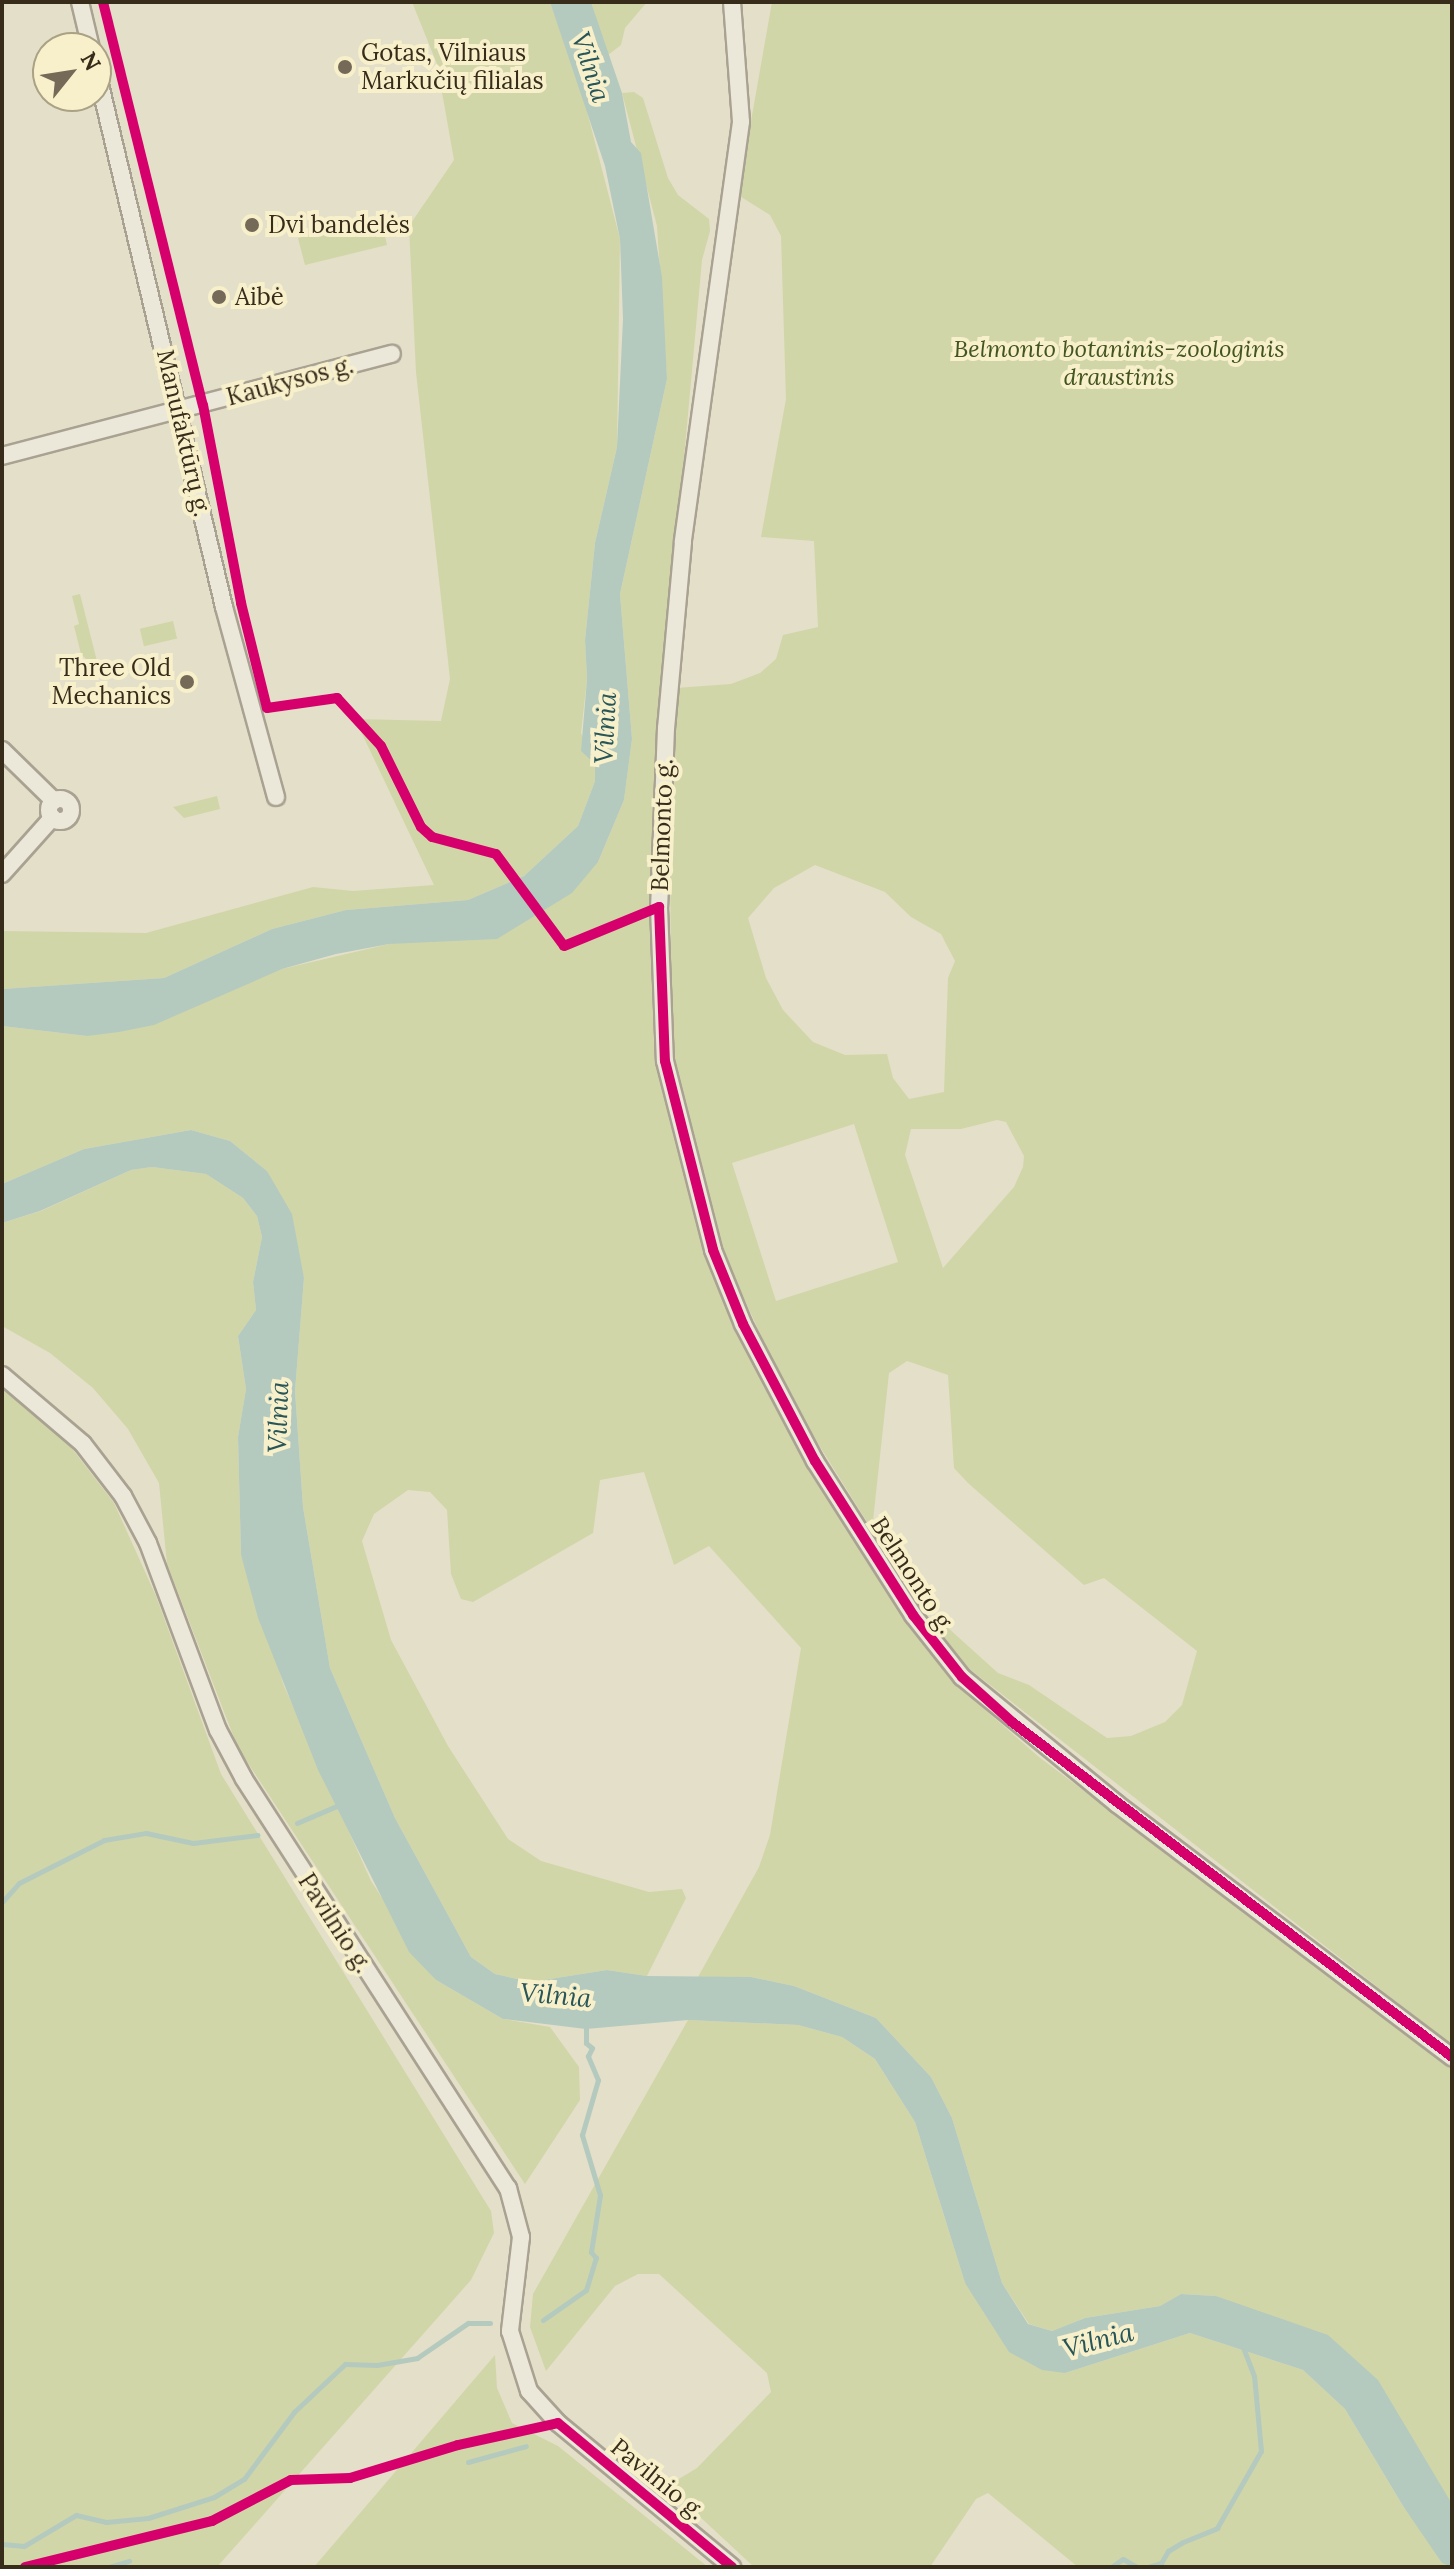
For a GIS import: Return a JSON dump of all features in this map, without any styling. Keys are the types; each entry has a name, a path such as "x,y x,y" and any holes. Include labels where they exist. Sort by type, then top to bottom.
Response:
{"street":[{"path":"80,2 87,32"},
{"name":"Belmonto g.","path":"732,2 741,122 683,542 666,728 659,907 665,1061 713,1250 743,1324 815,1461 913,1615 962,1677 1093,1786 1452,2057"},
{"name":"Manufaktūrų g.","path":"107,112 244,688 276,797"},
{"name":"Kaukysos g.","path":"2,456 392,354"},
{"path":"2,750 54,809 2,874"},
{"name":"Pavilnio g.","path":"2,1375 83,1444 123,1496 148,1543 218,1730 244,1779 508,2188 521,2237 510,2331 529,2391 558,2423 732,2567"}],"green space":[{"path":"412,2 550,2 576,69 620,239 617,447 595,543 585,640 587,679 581,733 595,764 595,781 578,826 524,876 468,900 346,910 272,929 164,978 2,989 2,931 146,933 313,887 353,891 434,885 355,719 441,721 450,679 416,372 409,226 454,160 437,64"},
{"path":"591,2 647,2 625,28 621,45 608,55"},
{"name":"Belmonto botaninis-zoologinis draustinis","path":"772,2 1452,2 1452,2045 967,1667 932,1622 937,1618 998,1673 1029,1685 1107,1738 1131,1736 1165,1722 1182,1705 1197,1651 1104,1578 1084,1585 968,1483 954,1468 948,1375 907,1361 889,1373 872,1530 789,1397 725,1257 682,1110 671,1050 670,798 676,688 731,684 760,673 776,659 783,635 818,627 814,541 761,537 786,399 781,236 770,215 738,195","holes":["815,865 885,892 911,917 941,934 955,961 948,978 944,1092 909,1099 893,1078 887,1054 845,1055 813,1042 783,1010 766,978 748,918 774,888","997,1120 1006,1122 1024,1156 1023,1167 1014,1187 943,1268 905,1155 911,1129 961,1129","854,1124 898,1262 776,1301 732,1163"]},
{"path":"634,92 643,98 668,178 678,195 709,219 710,231 702,260 660,723 652,981 654,1043 666,1100 715,1276 751,1360 790,1430 890,1597 951,1680 1039,1757 1452,2068 1452,2504 1245,2308 1216,2296 1181,2294 1160,2306 1085,2318 1052,2331 1029,2324 1002,2283 952,2118 931,2077 876,2018 794,1986 751,1977 698,1977 759,1867 770,1835 801,1648 709,1546 674,1565 644,1472 600,1480 593,1533 473,1602 461,1599 451,1574 447,1510 430,1492 408,1490 374,1514 362,1541 391,1640 448,1746 508,1839 541,1861 649,1892 682,1889 686,1898 647,1976 607,1970 531,1982 495,1974 471,1957 395,1818 330,1668 303,1507 295,1391 304,1278 267,1171 230,1141 191,1130 84,1149 2,1184 2,1026 87,1036 282,969 389,944 598,862 624,800 632,739 620,594 667,379 657,226 622,93"},
{"path":"365,222 369,235 384,232 387,245 305,265 298,238"},
{"path":"80,594 100,673 81,654 74,626 79,624 72,596"},
{"path":"173,621 177,639 144,646 140,629"},
{"path":"217,796 220,809 184,818 173,807"},
{"path":"152,1167 206,1174 243,1198 257,1216 262,1237 253,1282 256,1310 238,1336 246,1389 238,1437 241,1555 284,1686 371,1881 436,1980 503,2019 550,2027 579,2067 580,2100 525,2184 238,1748 167,1564 159,1483 128,1429 93,1388 50,1353 2,1326 2,1223 41,1211 131,1170"},
{"path":"2,1389 67,1442 114,1503 156,1596 221,1774 491,2211 494,2233 471,2280 217,2567 2,2567"},
{"path":"688,2020 798,2025 842,2037 875,2059 915,2122 965,2283 1065,2373 1190,2333 1303,2370 1345,2409 1403,2506 1449,2567 1078,2567 988,2493 976,2499 930,2567 754,2567 657,2477 677,2480 697,2468 771,2392 767,2373 659,2274 638,2274 615,2286 546,2371 530,2327 533,2294"},
{"path":"495,2355 497,2388 512,2423 558,2446 708,2567 314,2567"}],"water":[{"name":"Vilnia","path":"550,2 591,2 622,93 631,142 641,153 662,277 667,379 620,594 632,739 624,800 598,862 572,893 497,939 389,944 336,954 282,969 154,1025 119,1032 87,1036 2,1026 2,989 164,978 272,929 346,910 468,900 524,876 578,826 595,781 595,764 581,751 587,679 585,640 595,543 617,447 623,319 620,239 605,166"},
{"name":"Vilnia","path":"191,1130 230,1141 267,1171 292,1214 304,1278 295,1391 303,1507 330,1668 395,1818 471,1957 495,1974 531,1982 607,1970 647,1976 751,1977 794,1986 876,2018 931,2077 952,2118 1002,2283 1028,2324 1052,2331 1085,2318 1160,2306 1181,2294 1216,2296 1328,2335 1378,2380 1452,2504 1452,2567 1442,2563 1403,2506 1345,2409 1303,2370 1190,2333 1065,2373 1042,2370 1009,2352 965,2283 915,2122 875,2059 842,2037 798,2025 688,2020 586,2029 503,2019 436,1980 409,1952 318,1770 258,1618 241,1555 238,1437 246,1389 238,1336 256,1310 253,1282 262,1237 257,1216 243,1198 206,1174 152,1167 131,1170 40,1211 2,1223 2,1184 84,1149"}],"waterway":[{"path":"297,1823 339,1805"},
{"path":"2,1902 19,1883 104,1840 146,1833 193,1843 258,1835"},
{"name":"Vilnia","path":"543,2320 586,2290 596,2258 591,2252 600,2195 582,2135 598,2080 588,2056 592,2048 586,2043 586,2026"},
{"path":"2,2544 24,2546 76,2515 106,2522 148,2518 214,2497 244,2479 294,2412 345,2364 377,2365 417,2358 468,2323 490,2323"},
{"path":"1148,2567 1161,2563 1168,2551 1183,2542 1217,2528 1261,2451 1254,2376 1242,2344"},
{"path":"468,2462 526,2446"},
{"path":"1111,2567 1123,2559 1137,2567"},
{"path":"109,2567 129,2561"}],"cycle path":[{"path":"103,2 203,405 241,603 267,708 337,698 381,746 421,827 432,837 496,854 564,946 659,907 665,1061 713,1250 743,1324 815,1461 913,1615 962,1677 1012,1722 1452,2057"},
{"path":"25,2567 212,2521 291,2480 350,2478 458,2445 558,2423 732,2567"}],"place":[{"name":"Gotas, Vilniaus Markučių filialas","path":"345,67"},
{"name":"Dvi bandelės","path":"252,225"},
{"name":"Aibė","path":"219,297"},
{"name":"Three Old Mechanics","path":"187,682"}]}
